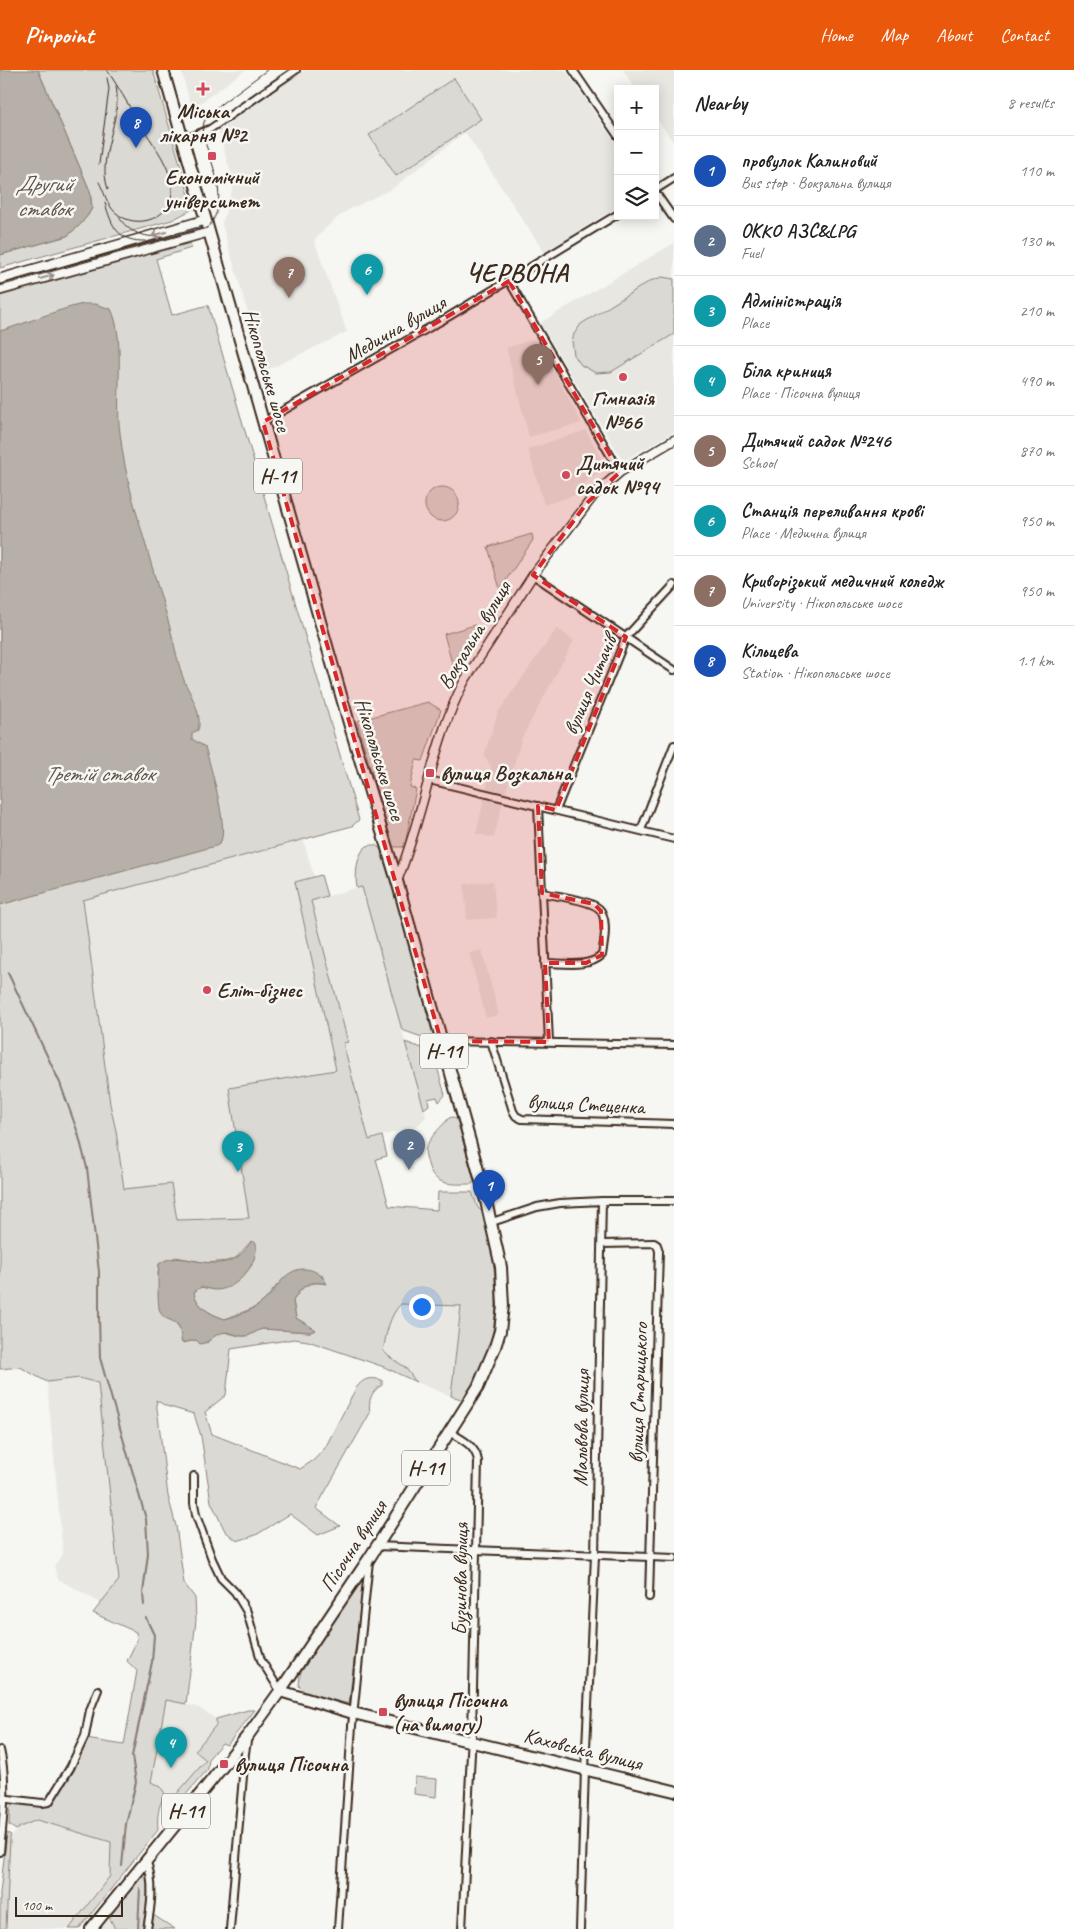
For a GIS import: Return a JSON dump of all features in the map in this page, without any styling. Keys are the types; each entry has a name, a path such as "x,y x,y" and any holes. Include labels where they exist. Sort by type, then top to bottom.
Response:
{"main road":[{"name":"Нікопольське шосе","path":"163,70 348,720 397,881"},
{"path":"0,279 205,220"},
{"path":"0,290 208,232"},
{"name":"Н-11","path":"397,881 492,1222"},
{"name":"Пісочна вулиця","path":"91,1929 249,1734 280,1691 370,1558 484,1375 500,1332 503,1306 503,1284 492,1222"},
{"name":"Каховська вулиця","path":"280,1691 353,1713 674,1791"}],"street":[{"path":"183,140 210,129 296,70"},
{"path":"573,70 614,130"},
{"path":"659,188 674,178"},
{"path":"659,197 674,219"},
{"name":"Медична вулиця","path":"263,422 509,281 614,216"},
{"path":"509,281 620,472"},
{"name":"Вокзальна вулиця","path":"397,881 408,854 429,780 459,690 534,575 587,504 605,484 620,472 674,440"},
{"path":"534,575 674,670"},
{"name":"вулиця Читачів","path":"556,810 626,637 674,585"},
{"path":"641,830 674,745"},
{"path":"429,780 674,838"},
{"path":"538,806 548,1042"},
{"path":"542,893 594,904 601,911 604,924 602,955 597,960 586,963 545,962"},
{"path":"441,1041 674,1045"},
{"name":"вулиця Стеценка","path":"491,1041 513,1111 520,1119 674,1124"},
{"path":"492,1222 552,1204 602,1201 674,1202"},
{"name":"Мальвова вулиця","path":"580,1929 595,1556 602,1201"},
{"name":"вулиця Старицького","path":"602,1244 654,1243 657,1245 658,1251 650,1597"},
{"name":"Бузинова вулиця","path":"449,1432 464,1440 477,1454 477,1551 472,1741 462,1929"},
{"path":"194,1476 196,1515 212,1559 221,1578 235,1592 247,1612 260,1660 280,1691"},
{"path":"376,1546 674,1558"},
{"path":"338,1929 353,1713 370,1558"},
{"path":"2,1798 42,1803 49,1802 70,1768 85,1736 90,1710 98,1690"},
{"path":"230,1929 245,1753 249,1734"},
{"path":"0,1750 3,1764 0,1852"},
{"path":"146,1860 152,1873 150,1913 147,1929"}],"highlighted area":[{"path":"509,281 620,472 587,503 533,575 626,637 556,810 538,806 542,893 594,904 601,911 602,955 586,963 545,963 549,1042 441,1041 263,422"}],"shaded area":[{"path":"38,70 153,70 193,209 172,220 0,268 0,255 67,236 80,225 92,208 90,191"},
{"name":"Міська лікарня №2","path":"181,70 245,70 192,109"},
{"path":"304,70 565,70 614,141 614,209 544,252 465,132 393,188 348,210 332,222 314,240 347,332 265,371 222,224 234,183 218,130"},
{"path":"623,70 674,70 674,143 659,122 659,85 633,85"},
{"path":"454,78 481,119 396,176 369,135"},
{"path":"190,243 191,248 156,259 172,315 208,305 359,820 352,826 83,900 110,1104 116,1131 124,1189 171,1184 177,1220 249,1218 229,1088 336,1070 295,882 321,875 327,896 311,901 348,1042 343,1043 369,1140 382,1136 387,1156 376,1159 389,1206 437,1210 438,1192 472,1192 478,1208 483,1212 493,1258 496,1289 495,1320 490,1343 468,1396 461,1399 451,1396 461,1306 401,1304 394,1314 383,1351 405,1367 416,1382 384,1367 308,1341 294,1339 231,1349 226,1395 205,1412 212,1434 300,1469 314,1460 325,1448 356,1388 367,1379 382,1380 382,1385 375,1390 371,1397 369,1404 370,1413 316,1508 340,1526 318,1535 290,1514 256,1535 237,1541 225,1531 211,1502 201,1436 194,1414 166,1406 156,1400 168,1496 176,1526 184,1583 195,1598 196,1620 186,1704 166,1700 151,1782 161,1787 165,1794 158,1812 158,1830 79,1929 69,1929 110,1876 111,1842 37,1820 16,1830 9,1825 10,1807 16,1803 52,1805 75,1769 86,1739 124,1745 137,1671 127,1661 137,1640 136,1632 93,1613 119,1580 98,1383 79,1378 47,1382 20,1367 0,1369 0,296","holes":["251,1241 252,1265 238,1281 201,1287 194,1292 198,1302 210,1313 225,1319 256,1307 264,1301 278,1284 322,1275 326,1284 315,1283 306,1286 293,1301 296,1318 316,1330 310,1332 263,1329 244,1336 221,1332 212,1337 207,1343 196,1340 182,1343 177,1324 160,1303 159,1264 176,1257 207,1263 227,1261 236,1258"]},
{"name":"Гімназія №66","path":"674,243 674,432 623,461 540,323"},
{"path":"662,277 674,279 674,334 611,372 596,373 581,365 574,355 572,341 574,334 581,324 650,281"},
{"path":"536,338 582,423 529,437 506,348"},
{"name":"Дитячий садок №94","path":"586,430 606,467 585,483 579,494 544,505 528,449"},
{"path":"442,487 454,492 459,504 454,516 442,521 430,516 425,504 430,492"},
{"path":"532,534 533,540 500,589 488,547"},
{"path":"475,625 479,628 478,630 453,667 444,634"},
{"path":"557,628 574,641 522,738 494,838 476,834 491,767 484,755 498,712"},
{"path":"428,702 441,710 423,761 416,760 410,787 416,789 405,844 403,847 393,847 357,721"},
{"name":"Еліт-бізнес","path":"303,839 314,877 295,882 336,1071 229,1088 249,1218 177,1220 124,1189 116,1131 110,1104 83,900"},
{"path":"375,845 381,849 395,893 433,1041 402,1030 362,887 357,888 356,872 358,859 363,849 367,846"},
{"path":"493,881 497,918 467,920 464,884"},
{"path":"362,886 426,1117 418,1125 369,1140 343,1043 348,1042 311,901"},
{"path":"482,950 499,1015 486,1018 469,953"},
{"path":"405,1042 430,1051 434,1056 445,1095 439,1102 437,1097 428,1099 429,1105 424,1109"},
{"path":"449,1118 457,1119 474,1181 472,1184 451,1184 439,1180 431,1171 427,1161 426,1150 429,1141"},
{"path":"401,1304 461,1306 451,1396 416,1382 405,1367 383,1351 387,1329 397,1307"},
{"path":"79,1378 98,1382 119,1580 101,1603 58,1579 54,1566 63,1554 47,1382"},
{"path":"364,1573 349,1704 306,1693 299,1686 300,1674"},
{"path":"166,1699 199,1708 216,1719 216,1725 196,1751 206,1760 168,1804 149,1789"},
{"path":"248,1710 255,1710 227,1745 222,1743 209,1758 208,1769 170,1813 167,1812 168,1804 206,1760 195,1751 216,1725 216,1719"},
{"path":"415,1777 437,1779 436,1797 414,1794"},
{"path":"37,1820 111,1842 110,1876 69,1929 6,1929 10,1838 20,1827"},
{"path":"7,1833 11,1835 6,1929 0,1929 0,1893"},
{"path":"146,1860 152,1873 150,1913 175,1929 115,1929 106,1910"},
{"path":"106,1910 115,1929 91,1929"}],"water":[{"name":"Другий ставок","path":"0,70 38,70 90,191 92,208 80,225 67,236 0,255"},
{"name":"Третій ставок","path":"83,304 95,304 111,309 115,322 119,352 119,419 125,468 180,669 198,712 198,730 192,733 192,739 205,747 218,795 223,833 219,844 215,846 0,905 0,331"},
{"path":"252,1241 256,1243 256,1251 251,1266 245,1274 225,1289 215,1290 201,1287 194,1292 198,1302 205,1310 225,1319 256,1307 290,1273 296,1270 308,1269 319,1274 327,1284 311,1283 307,1285 293,1301 296,1318 316,1330 310,1332 263,1329 245,1336 224,1332 200,1344 196,1340 182,1343 179,1326 164,1317 160,1312 158,1296 159,1264 175,1258 216,1263 226,1262 238,1257"}],"waterway":[{"path":"8,973 60,1083 78,1133 87,1168 99,1272 100,1358 146,1519 148,1554 143,1593 144,1605"},
{"path":"122,1866 126,1824 136,1782 132,1756 152,1662 154,1635 146,1618"},
{"path":"138,1929 140,1888"}],"tram line":[{"path":"99,182 112,209 124,218 133,221 152,219 161,214 171,198 172,187 163,160 107,70"},
{"path":"0,286 207,228 214,218 219,194 214,169 202,133 204,122 210,112 267,70"},
{"path":"99,164 109,89 107,78"},
{"path":"108,189 105,164 116,112 116,86"},
{"path":"105,203 110,219 123,236 136,241 146,241"},
{"path":"119,217 127,227 137,233 161,237"}],"place":[{"name":"Міська лікарня №2","path":"203,89"},
{"name":"Кільцева","path":"136,148"},
{"name":"Економічний університет","path":"212,156"},
{"name":"Станція переливання крові","path":"367,295"},
{"name":"Криворізький медичний коледж","path":"289,298"},
{"name":"Гімназія №66","path":"623,377"},
{"name":"Дитячий садок №246","path":"538,385"},
{"name":"Дитячий садок №94","path":"566,475"},
{"name":"вулиця Возкальна","path":"430,773"},
{"name":"Еліт-бізнес","path":"207,990"},
{"name":"ОККО АЗС&LPG","path":"409,1170"},
{"name":"Адміністрація","path":"238,1172"},
{"name":"провулок Калиновий","path":"489,1211"},
{"name":"вулиця Пісочна (на вимогу)","path":"383,1712"},
{"name":"вулиця Пісочна","path":"224,1764"},
{"name":"Біла криниця","path":"171,1768"}],"district":[{"name":"ЧЕРВОНА","path":"517,272"}]}
